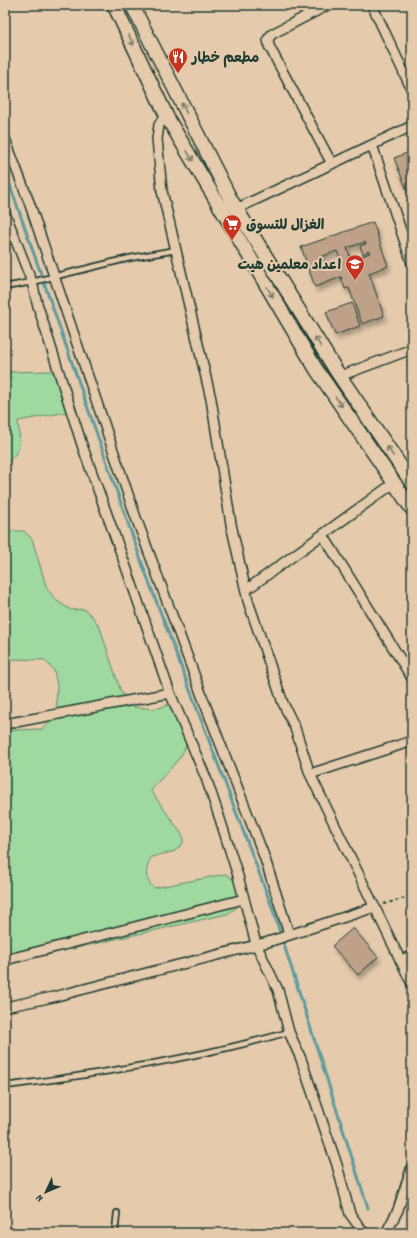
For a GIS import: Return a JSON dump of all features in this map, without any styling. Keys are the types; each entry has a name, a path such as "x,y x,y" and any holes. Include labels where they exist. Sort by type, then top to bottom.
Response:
{"main road":[{"path":"114,5 166,114 316,369 412,509"},
{"path":"132,5 236,209 340,376 412,483"},
{"path":"145,70 161,61"}],"street":[{"path":"328,5 312,8 272,34 268,39 269,46 332,164"},
{"path":"372,5 412,90"},
{"path":"166,114 159,124 157,139 162,191 211,399 231,524 248,600 283,703 295,728 310,774 412,984"},
{"path":"236,209 412,126"},
{"path":"5,139 29,202 138,522 205,704 264,856 287,935"},
{"path":"372,145 412,263"},
{"path":"5,213 32,282 37,303 83,448 170,693 206,778 220,819 256,944 278,990 290,1032 301,1059 337,1165 350,1214 364,1233"},
{"path":"340,376 412,349"},
{"path":"246,590 394,483"},
{"path":"323,534 412,678"},
{"path":"5,724 170,693"},
{"path":"310,774 412,742"},
{"path":"5,960 244,899"},
{"path":"5,1007 53,997 268,942 375,907"},
{"path":"400,960 412,956"},
{"path":"386,1233 398,1210 412,1166"}],"lane":[{"path":"5,288 130,258 176,250"},
{"path":"5,1086 146,1066 290,1032"},
{"path":"115,1233 117,1213"}],"path":[{"path":"375,907 412,896"}],"green space":[{"path":"54,371 70,407 67,412 18,421 20,440 18,450 15,455 5,464 5,372"},
{"path":"24,531 32,539 47,589 57,601 71,610 84,609 92,616 100,628 121,692 134,707 155,709 172,704 185,734 186,745 179,759 151,791 183,836 183,843 175,851 151,857 146,873 147,877 154,888 226,874 234,880 241,898 236,908 227,914 36,957 5,966 5,732 42,729 56,718 57,685 54,671 45,660 13,659 5,661 5,532"}],"building":[{"path":"412,151 412,203 394,158"},
{"path":"373,222 388,266 369,273 384,316 362,324 349,288 345,289 341,277 315,287 301,247","holes":["365,242 366,244 360,246 363,254 369,251 370,253 351,260 347,248","337,251 342,264 328,269 325,261 320,262 318,258"]},
{"path":"352,303 360,326 335,335 326,312"},
{"path":"353,928 378,957 358,975 332,946"}],"waterway":[{"path":"5,171 143,566 272,907 368,1208"}],"place":[{"name":"مطعم خطار","path":"178,74"},
{"name":"الغزال للتسوق","path":"232,241"},
{"name":"اعداد معلمين هيت","path":"355,281"}]}
